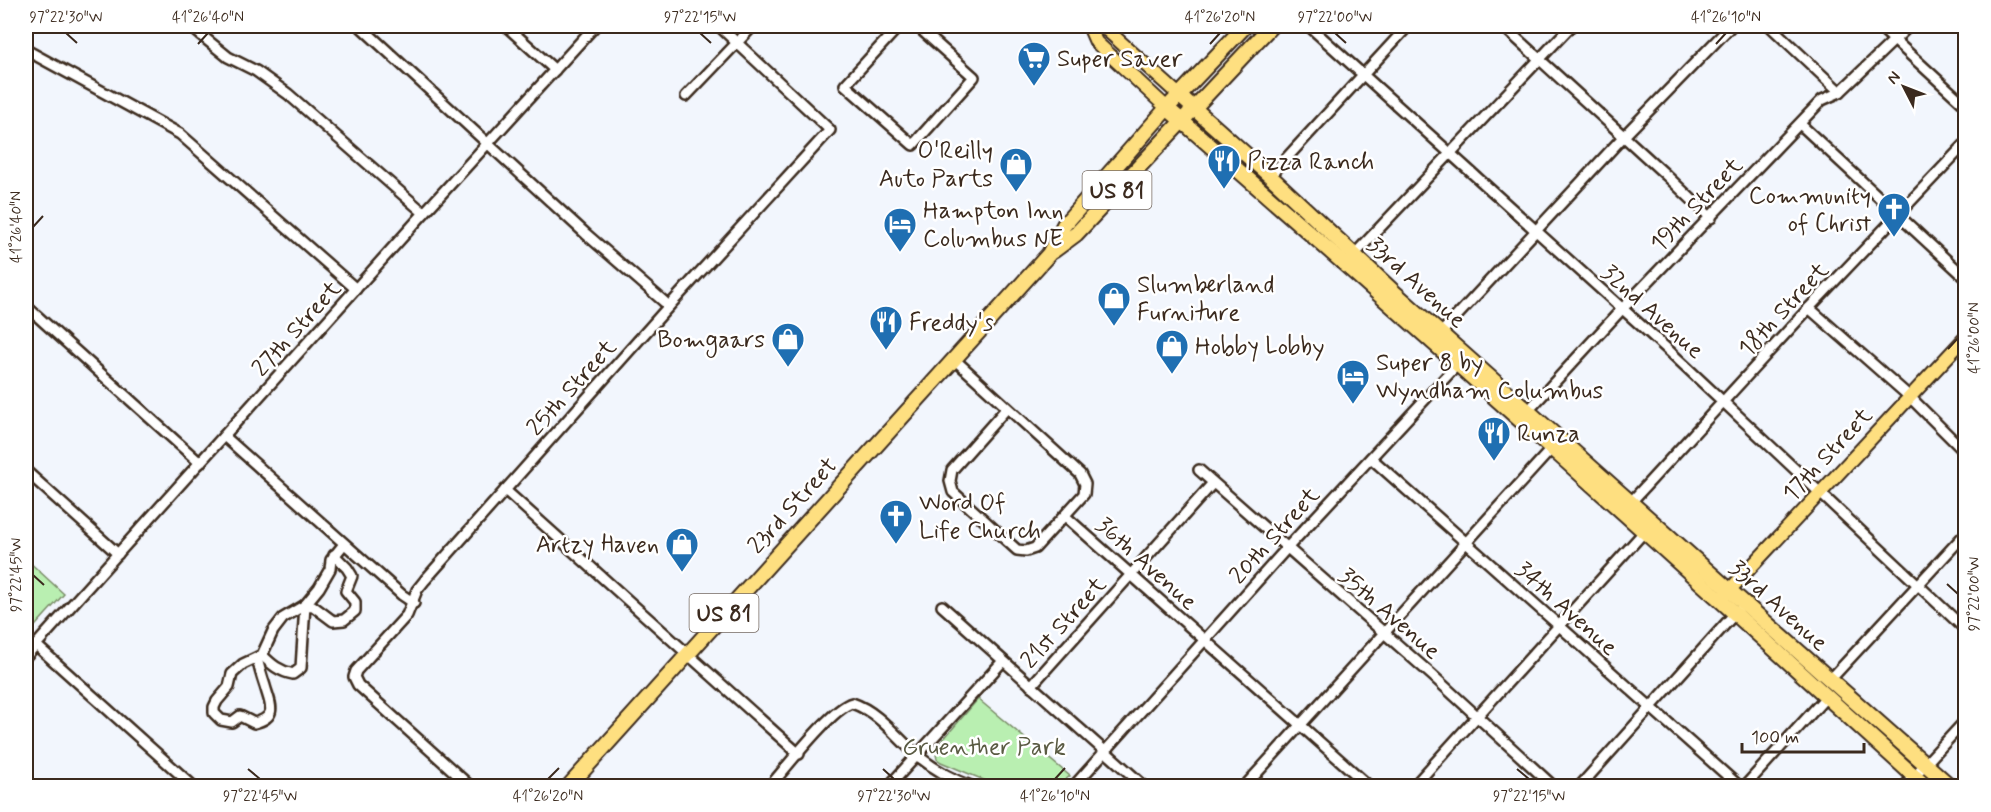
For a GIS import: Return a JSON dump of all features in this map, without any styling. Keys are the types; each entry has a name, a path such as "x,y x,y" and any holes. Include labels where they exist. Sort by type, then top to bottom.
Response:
{"highway":[{"name":"23rd Street","path":"1049,254 1064,225 1167,108 1245,26"},
{"name":"23rd Street","path":"569,786 1049,254 1076,234 1271,26"},
{"name":"33rd Avenue","path":"1179,95 1270,176 1349,260 1457,364 1630,502 1724,595"},
{"name":"33rd Avenue","path":"1167,108 1349,260 1441,333 1523,416"},
{"name":"33rd Avenue","path":"1555,444 1644,532 1829,681 1950,786"},
{"name":"33rd Avenue","path":"1740,608 1910,782 1925,786"}],"main road":[{"name":"33rd Avenue","path":"1089,26 1096,42 1167,108"},
{"name":"33rd Avenue","path":"1095,26 1107,30 1179,95"},
{"name":"17th Street","path":"1724,595 1965,337"}],"street":[{"path":"190,26 228,57 256,71 288,94 424,213"},
{"path":"360,26 586,234 669,306"},
{"path":"506,26 555,70"},
{"name":"27th Street","path":"26,656 595,26"},
{"path":"718,26 737,44"},
{"path":"686,96 753,26"},
{"path":"899,26 845,85 913,145 974,77 917,26"},
{"name":"32nd Avenue","path":"1310,26 1723,402 1965,630"},
{"path":"1270,176 1408,26"},
{"path":"1503,26 1711,218"},
{"path":"1349,260 1571,26"},
{"path":"1441,333 1534,231 1731,26"},
{"path":"1770,26 1840,92"},
{"path":"1879,26 1965,106"},
{"name":"19th Street","path":"1523,416 1822,100 1840,92 1909,26"},
{"name":"25th Street","path":"470,786 358,685 354,677 356,671 407,615 414,603 417,590 425,580 669,306 830,130 737,44"},
{"path":"26,50 180,134 356,289"},
{"path":"1800,124 1965,278"},
{"name":"18th Street","path":"1630,502 1965,143"},
{"path":"26,306 200,464"},
{"path":"1809,308 1910,397 1965,453"},
{"name":"36th Avenue","path":"954,359 1080,474 1085,484 1084,494 1065,516 1369,786"},
{"name":"20th Street","path":"1074,786 1287,548 1457,364"},
{"path":"1007,408 952,470 950,482 953,492 1017,550 1026,551 1035,548 1065,516"},
{"path":"225,436 344,544 414,603"},
{"path":"1245,786 1555,444"},
{"name":"34th Avenue","path":"1371,458 1739,786"},
{"name":"35th Avenue","path":"1199,470 1553,786"},
{"path":"26,471 118,554"},
{"name":"21st Street","path":"889,786 1003,661 1031,686 1213,483"},
{"path":"505,490 799,754"},
{"path":"1414,786 1644,532"},
{"path":"1829,681 1965,533"},
{"path":"260,656 270,701 270,714 267,718 254,723 240,716 232,722 221,720 214,713 214,707 230,687 232,674 243,664 260,656 273,631 283,618 305,605 324,581 334,555 344,544"},
{"path":"305,605 314,606 333,621 344,620 354,611 356,602 346,591 352,576 347,567 334,555"},
{"path":"260,656 283,672 293,674 301,668 305,605"},
{"path":"942,606 1003,661"},
{"path":"1580,786 1740,608"},
{"path":"36,645 193,786"},
{"path":"1031,686 1144,786"},
{"path":"1745,786 1827,696"},
{"path":"770,786 845,705 852,703 870,711 939,772 971,786"},
{"path":"1910,782 1965,720"}],"green space":[{"path":"26,559 64,594 26,636"},
{"name":"Gruenther Park","path":"978,699 1070,776 1057,786 998,786 937,759 935,749"}],"place":[{"name":"Super Saver","path":"1034,87"},
{"name":"Pizza Ranch","path":"1224,190"},
{"name":"O'Reilly Auto Parts","path":"1016,193"},
{"name":"Community of Christ","path":"1894,238"},
{"name":"Hampton Inn Columbus NE","path":"900,253"},
{"name":"Slumberland Furniture","path":"1114,327"},
{"name":"Freddy's","path":"886,351"},
{"name":"Bomgaars","path":"788,368"},
{"name":"Hobby Lobby","path":"1172,375"},
{"name":"Super 8 by Wyndham Columbus","path":"1353,405"},
{"name":"Runza","path":"1494,462"},
{"name":"Word Of Life Church","path":"896,545"},
{"name":"Artzy Haven","path":"682,573"}]}
